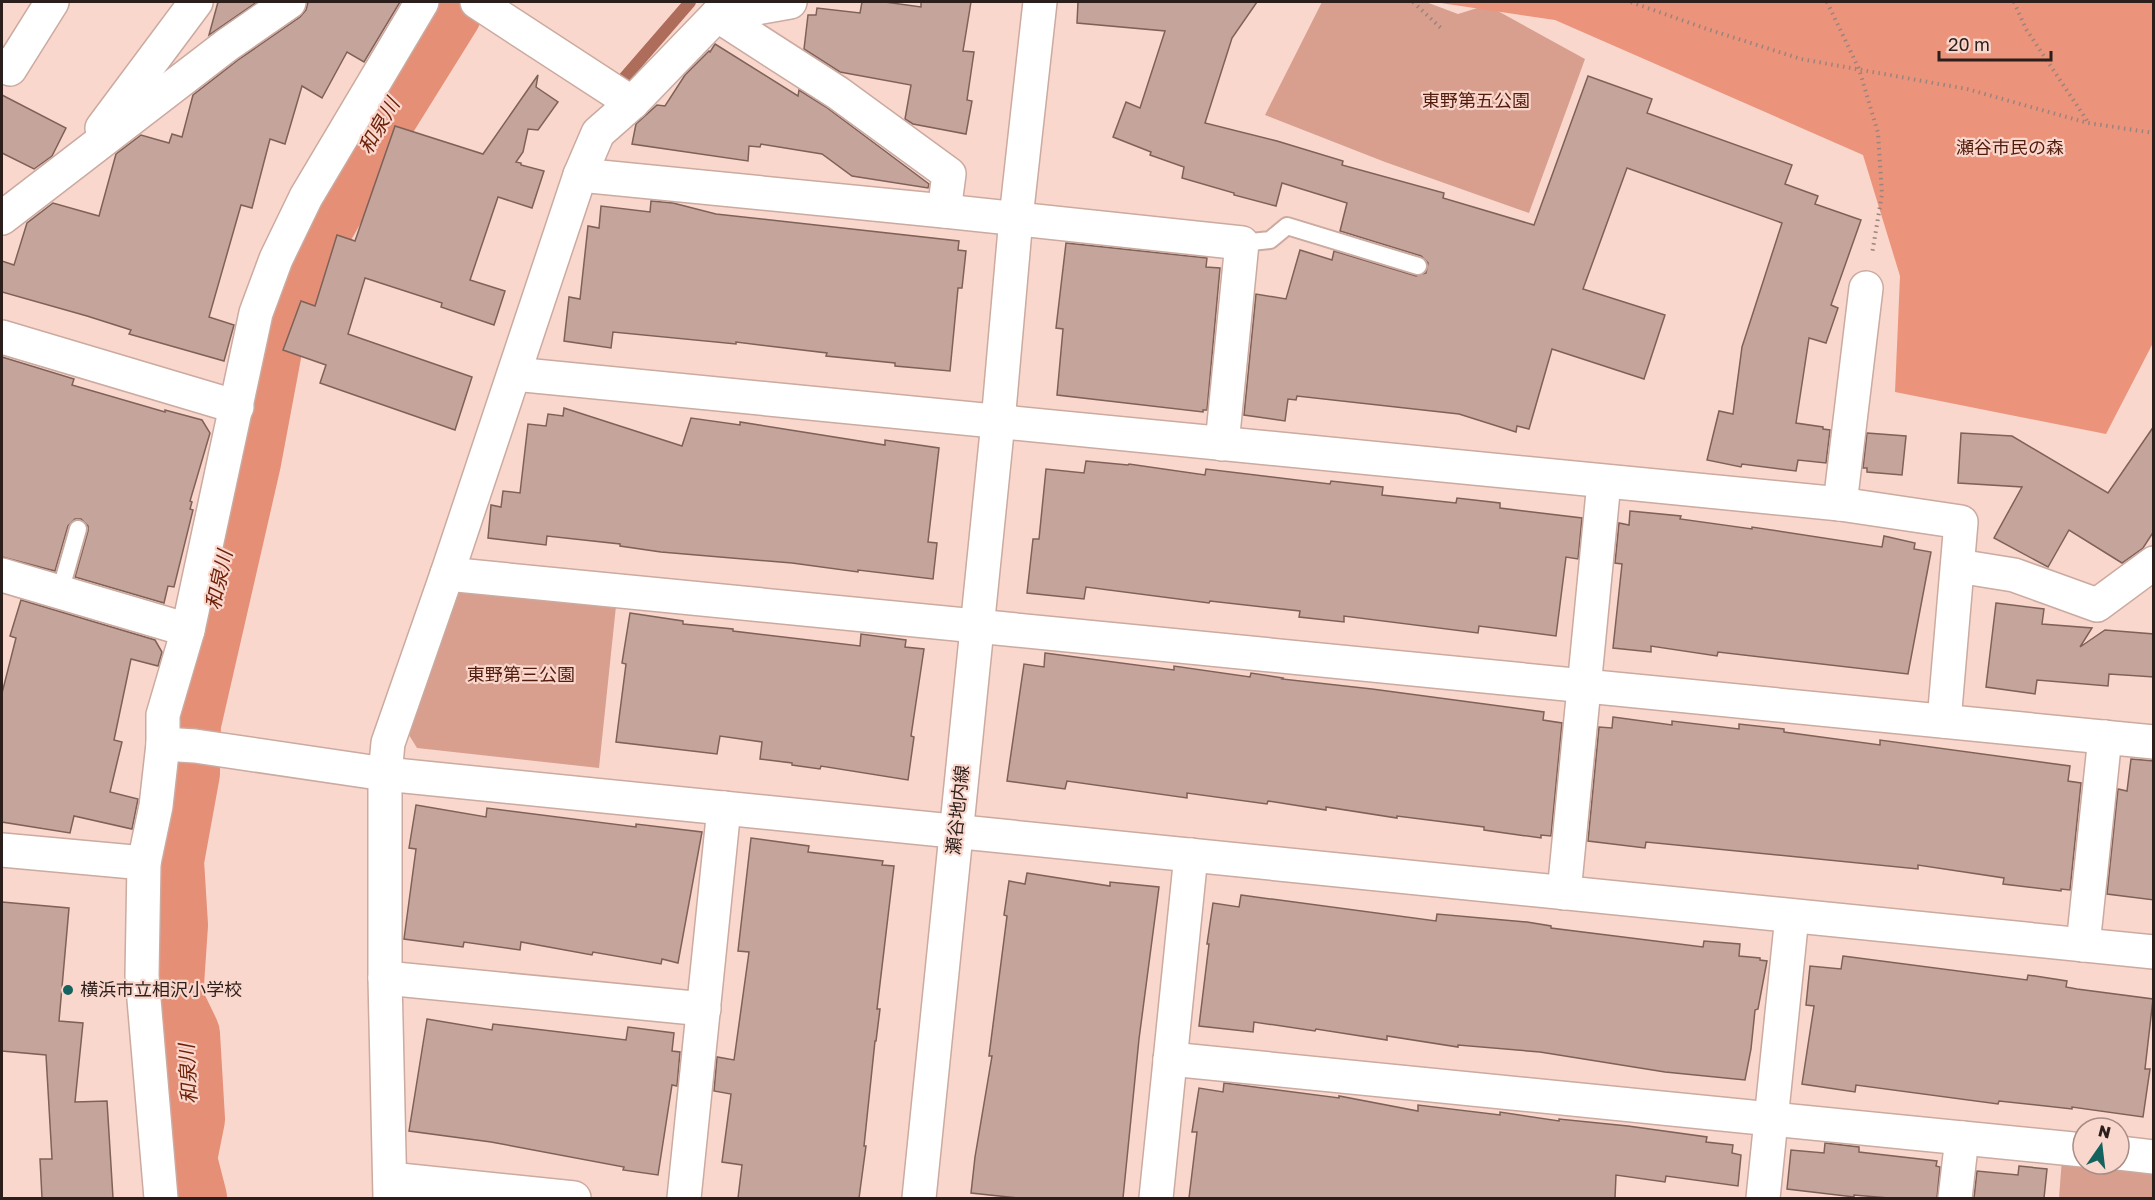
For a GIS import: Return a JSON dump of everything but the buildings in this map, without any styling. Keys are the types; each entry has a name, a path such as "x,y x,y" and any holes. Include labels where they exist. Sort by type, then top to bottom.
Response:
{"street":[{"path":"2,65 10,69 52,2"},
{"path":"79,159 196,2"},
{"path":"2,218 227,45 289,2"},
{"path":"161,1198 142,976 144,863 156,806 178,745 163,715 188,630 256,313 276,259 306,197 422,2"},
{"path":"573,1198 390,1189 385,978 388,743 580,175 598,133 632,103 717,15 790,2"},
{"name":"瀬谷地内線","path":"919,1198 998,422 1016,218 1040,2"},
{"path":"491,5 632,103"},
{"path":"717,15 838,93 949,174 944,211"},
{"path":"580,175 1242,243 1222,444"},
{"path":"1840,504 1866,288"},
{"path":"2,337 237,407"},
{"path":"514,374 1840,504 1962,522 1944,721"},
{"path":"1564,893 1604,482"},
{"path":"1958,566 2014,575 2097,605 2154,562"},
{"path":"447,574 2154,742"},
{"path":"3,584 60,592 188,630"},
{"path":"2083,945 2105,737"},
{"path":"178,745 386,774 2154,952"},
{"path":"684,1198 724,808"},
{"path":"2,850 144,863"},
{"path":"1156,1198 1191,855"},
{"path":"1763,1198 1792,916"},
{"path":"385,978 704,1009"},
{"path":"1170,1059 2071,1149"},
{"path":"1955,1198 1962,1138"},
{"path":"2131,1154 2154,1157"}],"lane":[{"path":"1242,243 1270,240 1287,226 1418,266"},
{"path":"60,592 78,530"}],"path":[{"path":"1413,2 1443,30"},
{"path":"1631,2 1801,59 1967,89 2088,123 2154,133"},
{"path":"1827,2 1859,69 1878,133 1882,194 1866,288"},
{"path":"2014,2 2026,29 2088,123"}],"green space":[{"name":"東野第五公園","path":"1322,2 1426,2 1458,14 1487,5 1585,59 1529,213 1385,162 1265,115"},
{"name":"瀬谷市民の森","path":"1434,2 2153,2 2153,343 2106,434 1895,392 1900,276 1863,155 1555,20"},
{"name":"東野第三公園","path":"461,581 616,606 599,768 417,748 409,735"},
{"path":"2062,1158 2071,1161 2071,1176 2131,1176 2131,1165 2153,1166 2153,1198 2059,1198"}],"waterway":[{"name":"和泉川","path":"193,1198 183,1159 191,1119 186,1034 169,999 174,925 170,861 186,773 187,724 247,462 271,334 304,254 377,126 448,12 451,2"},
{"path":"625,77 690,2"}],"place":[{"name":"横浜市立相沢小学校","path":"68,990"}]}
